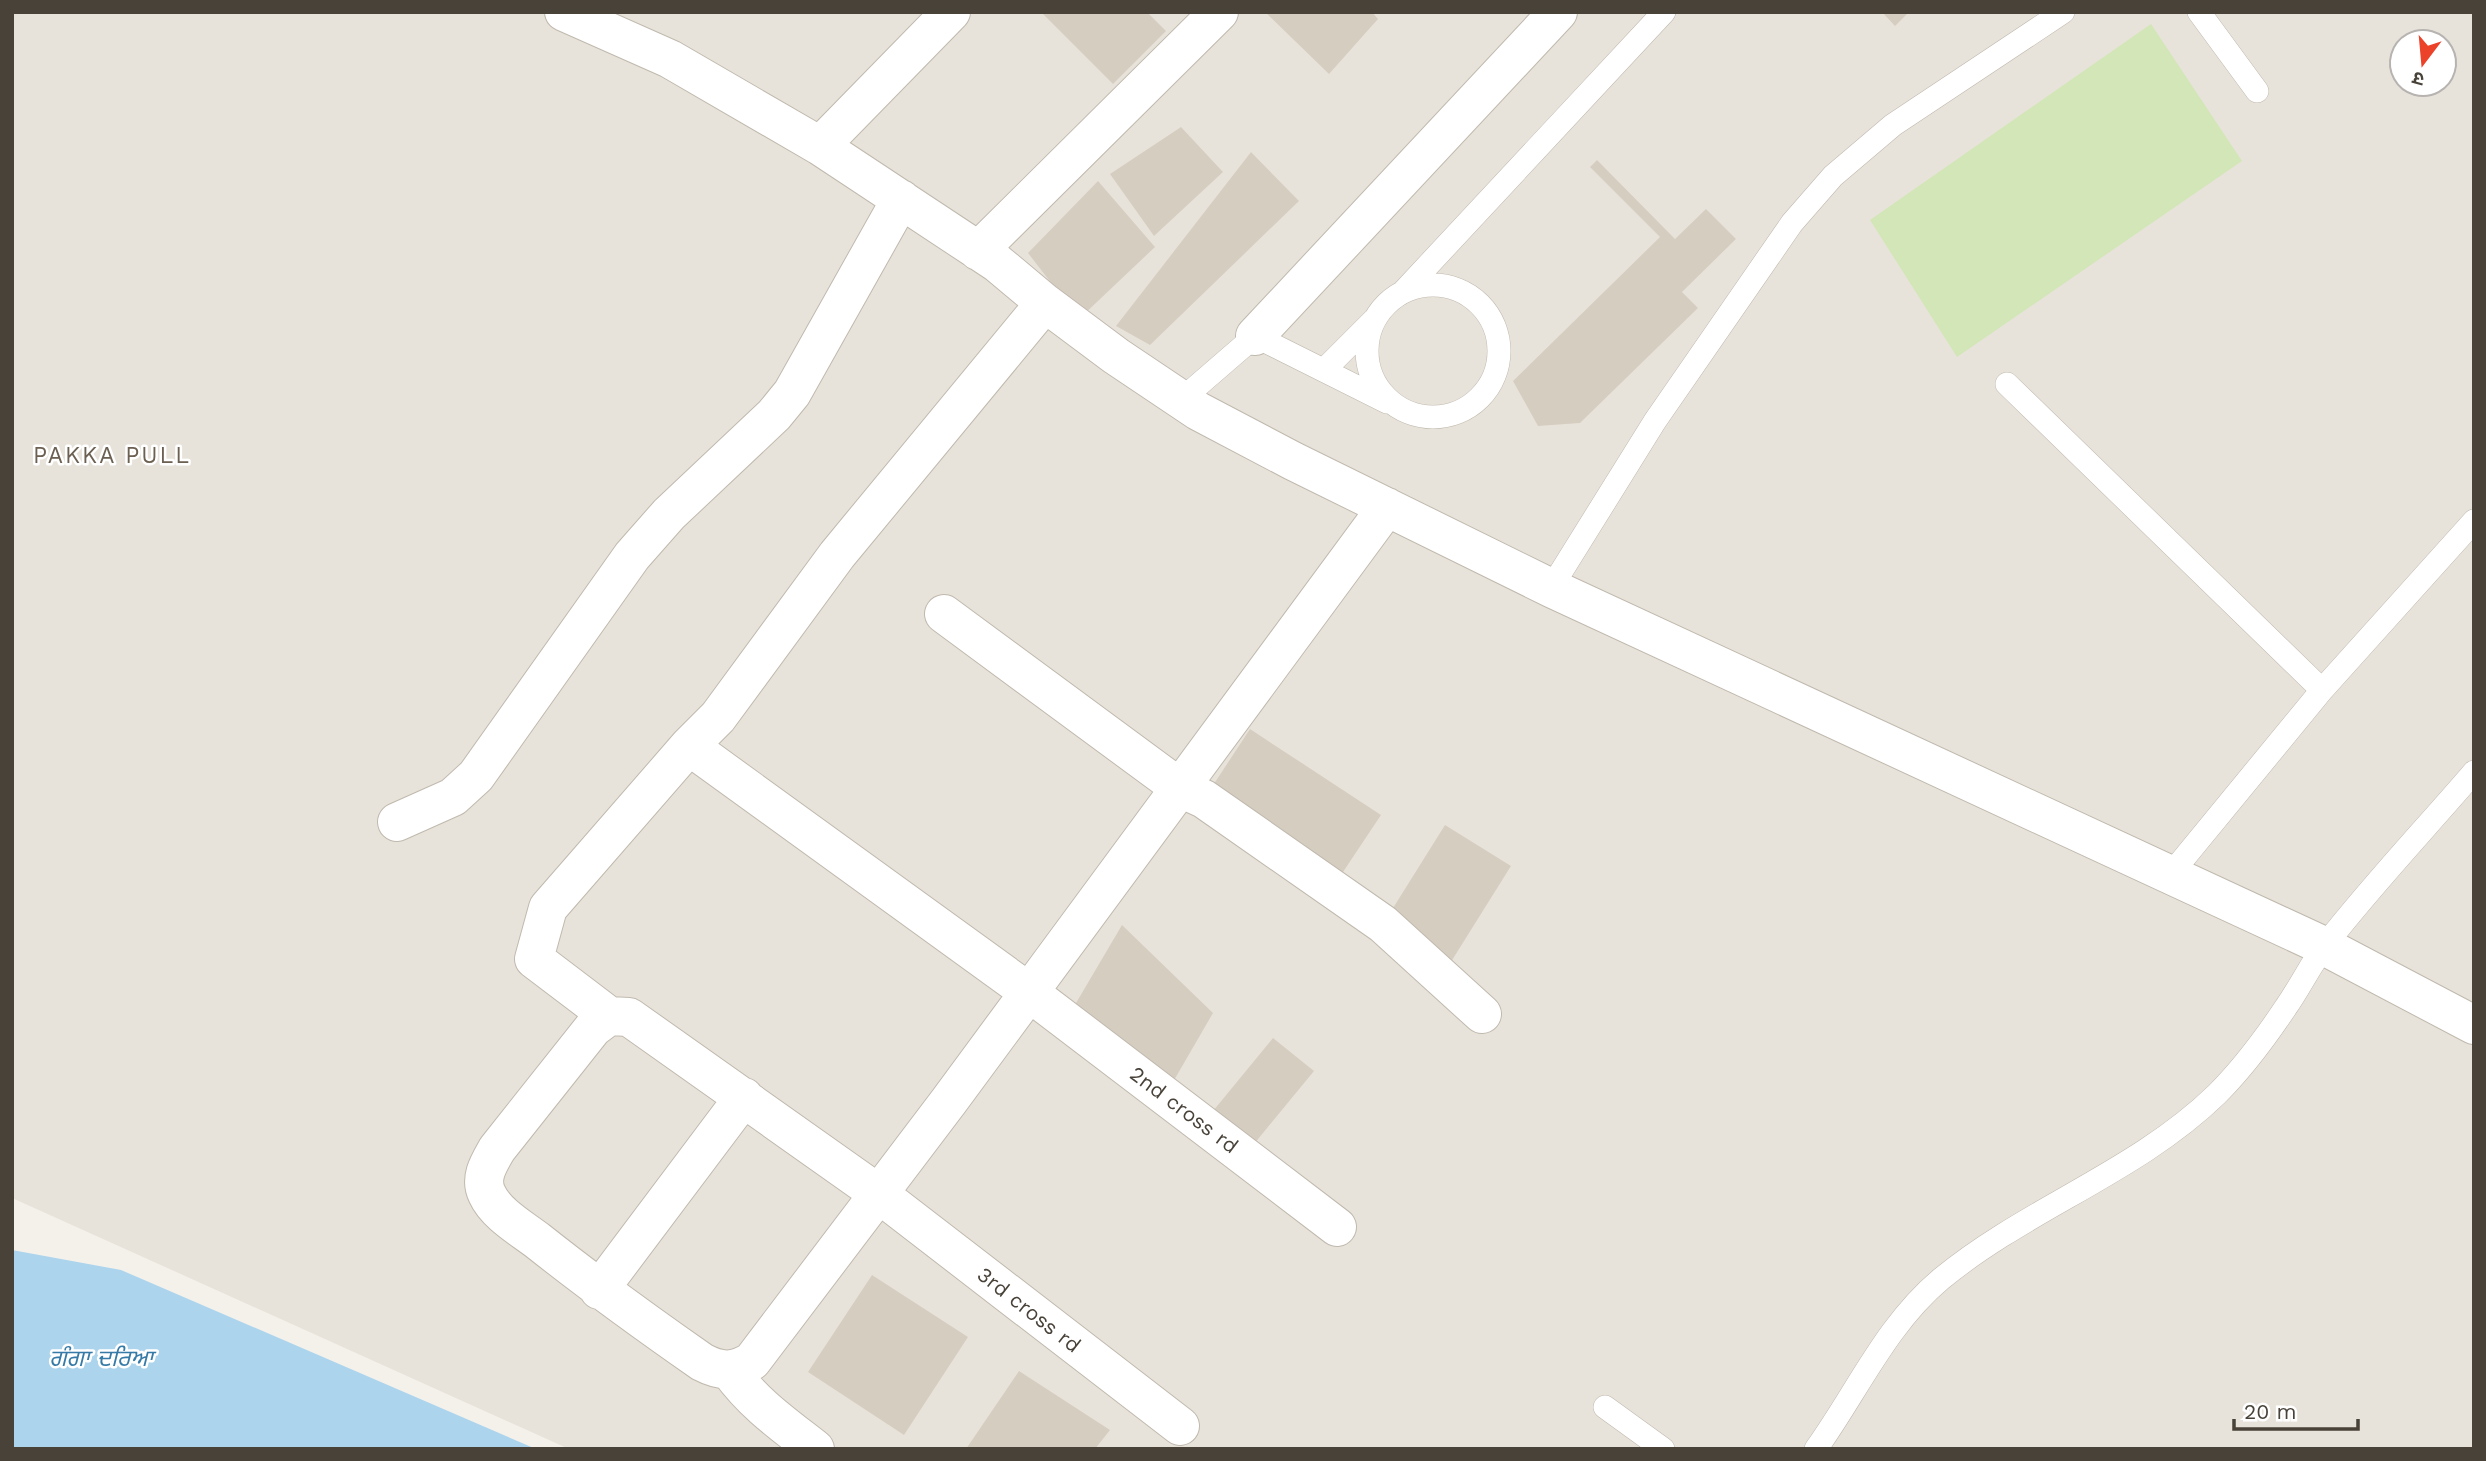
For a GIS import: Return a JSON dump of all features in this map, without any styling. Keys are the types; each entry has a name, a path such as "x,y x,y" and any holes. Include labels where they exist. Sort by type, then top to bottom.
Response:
{"street":[{"path":"564,12 670,58 820,146 997,263 1116,356 1181,400 1293,461 1551,588 2324,946 2474,1024"},
{"path":"820,146 951,12"},
{"path":"978,251 1219,12"},
{"path":"1255,336 1558,12"},
{"path":"397,822 453,797 476,776 632,556 669,514 774,415 792,393 901,200"},
{"path":"1045,303 837,555 718,718 689,746 548,908 534,959 609,1016 593,1028 497,1149 487,1166 483,1182 487,1195 500,1212 599,1290 702,1362 714,1369 730,1371 752,1361 1030,993 1387,508"},
{"path":"944,614 1180,788 1204,799 1383,924 1482,1014"},
{"name":"2nd cross rd","path":"689,746 1030,993 1337,1227"},
{"name":"3rd cross rd","path":"609,1016 629,1017 744,1097 879,1194 1180,1426"},
{"path":"599,1290 744,1097"},
{"path":"730,1371 747,1394 766,1412 816,1449"}],"lane":[{"path":"1324,370 1374,320 1387,303 1404,291 1664,12"},
{"path":"1551,588 1655,421 1792,223 1833,176 1893,125 2063,12"},
{"path":"2199,12 2257,91"},
{"path":"1181,400 1255,336 1403,410 1423,417 1464,411 1482,397 1494,377 1500,355 1497,332 1487,312 1471,296 1449,287 1426,285 1404,291"},
{"path":"1374,320 1368,340 1367,361 1374,380 1386,398 1403,410"},
{"path":"2007,384 2322,690"},
{"path":"2170,875 2322,690 2474,521"},
{"path":"1816,1449 1885,1341 1908,1311 1941,1280 1983,1249 2135,1157 2180,1125 2217,1093 2249,1058 2287,1007 2324,946 2474,772"},
{"path":"1605,1406 1663,1449"}],"shaded area":[{"path":"12,12 2474,12 2474,1449 569,1449 12,1198"}],"green space":[{"path":"2151,24 2242,161 1957,357 1870,220"}],"water":[{"name":"ਗੰਗਾ ਦਰਿਆ","path":"12,1250 121,1270 536,1449 12,1449"}],"building":[{"path":"1041,12 1147,12 1166,31 1113,84"},
{"path":"1265,12 1372,12 1378,19 1329,74"},
{"path":"1882,12 1909,12 1895,26"},
{"path":"1181,127 1223,172 1154,236 1110,174"},
{"path":"1251,152 1299,201 1150,345 1116,326"},
{"path":"1597,160 1675,239 1706,209 1736,239 1682,292 1698,308 1580,423 1538,426 1513,381 1660,237 1590,167"},
{"path":"1098,181 1155,247 1079,319 1028,253"},
{"path":"1250,729 1381,815 1335,884 1204,799"},
{"path":"1445,825 1511,866 1449,965 1383,924"},
{"path":"1122,925 1213,1013 1173,1082 1066,1020"},
{"path":"1273,1038 1314,1071 1254,1144 1213,1111"},
{"path":"872,1275 968,1337 904,1435 808,1372"},
{"path":"1019,1371 1110,1430 1095,1449 966,1449"}],"district":[{"name":"PAKKA PULL","path":"112,455"}]}
